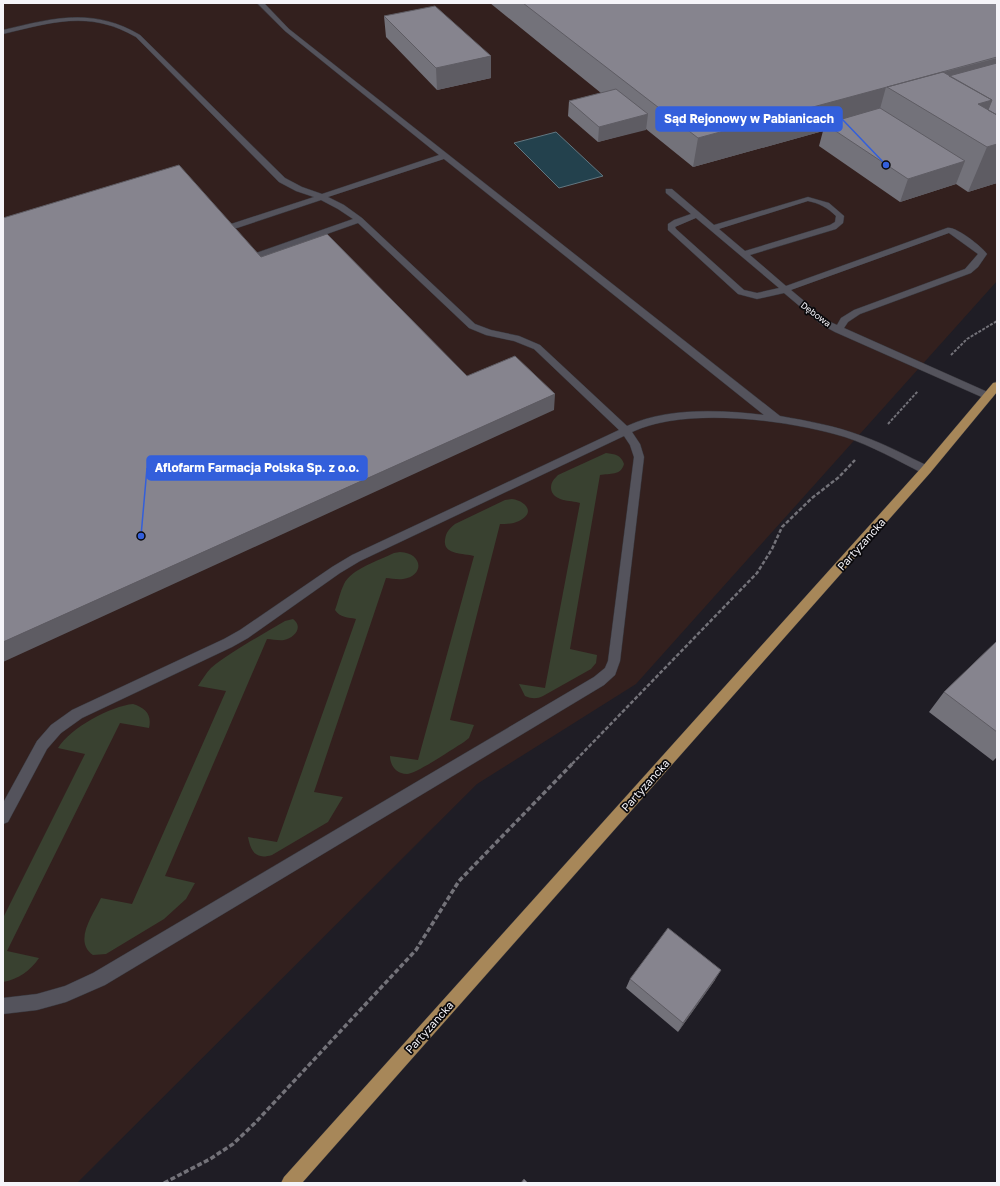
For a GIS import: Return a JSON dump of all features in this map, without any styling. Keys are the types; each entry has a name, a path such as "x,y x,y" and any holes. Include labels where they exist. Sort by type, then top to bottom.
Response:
{"main road":[{"name":"Partyzancka","path":"290,1183 926,470 997,385"}],"street":[{"path":"260,3 288,30 444,156 778,420"},
{"path":"3,32 53,22 88,18 104,20 129,30 138,36 282,180 299,189 322,197 341,207 359,220 462,319 472,326 489,333 516,338 537,347 625,430 634,444 639,457 614,661 610,671 592,685 99,979 66,994 37,1002 3,1006"},
{"path":"234,226 444,156"},
{"name":"Dębowa","path":"669,191 816,316 838,330 988,396"},
{"path":"712,228 808,199 817,200 826,204 834,209 840,216 839,223 833,227 744,254"},
{"path":"697,215 677,222 671,226 672,230 741,292 754,296 763,296 950,230 978,249 982,254 975,265 968,271 857,312 844,320 838,330"},
{"path":"256,256 359,220"},
{"path":"3,817 42,745 56,729 77,714 228,643 244,634 336,570 356,558 642,423 686,415 746,417 778,420 832,430 870,443 926,470"}],"path":[{"path":"164,1183 210,1160 233,1144 255,1123 416,950 459,881 757,573 772,550 782,527 812,498 839,477 967,339 997,321"}],"shaded area":[{"path":"3,3 997,3 997,281 636,684 477,784 77,1183 3,1183"}],"green space":[{"path":"606,453 617,456 624,464 623,468 618,472 600,475 570,649 597,655 596,663 591,669 539,698 528,697 525,696 519,684 545,688 580,503 562,500 555,496 552,493 552,484 558,475"},
{"path":"512,499 525,505 528,511 524,518 517,522 500,524 450,720 474,725 469,738 418,770 412,773 403,774 392,766 390,756 418,760 474,556 450,551 445,545 446,535 449,529 455,524 505,500"},
{"path":"394,553 408,553 413,556 417,560 418,569 415,574 403,579 386,578 314,792 343,797 328,822 272,855 262,856 255,854 248,837 277,842 356,619 342,616 335,610 341,590 348,579 359,569"},
{"path":"293,619 298,625 298,629 294,635 288,639 282,640 267,639 165,876 195,883 186,899 164,919 106,954 93,955 87,949 85,935 86,928 101,898 132,904 226,691 198,686 211,668 228,655 285,621"},
{"path":"133,704 145,710 149,716 149,728 120,723 7,951 39,958 24,974 3,982 3,918 85,754 58,748 72,733 92,719 114,709"}],"water":[{"path":"556,132 603,176 559,188 514,143"}],"building":[{"path":"523,3 997,3 997,57 698,138"},
{"path":"435,6 491,56 436,68 384,16"},
{"path":"997,63 997,115 988,110 992,100 949,76"},
{"path":"943,72 992,100 978,104 997,115 997,144 987,147 887,87"},
{"path":"616,89 648,114 599,127 569,101"},
{"path":"880,108 965,161 908,179 825,124"},
{"path":"179,165 261,257 327,234 467,376 515,356 555,394 3,642 3,218"},
{"path":"997,641 997,732 944,692"},
{"path":"668,928 721,970 683,1023 630,979"},
{"path":"524,1179 528,1183 521,1183"}],"place":[{"name":"Sąd Rejonowy w Pabianicach","path":"886,165"},
{"name":"Aflofarm Farmacja Polska Sp. z o.o.","path":"141,536"}]}
